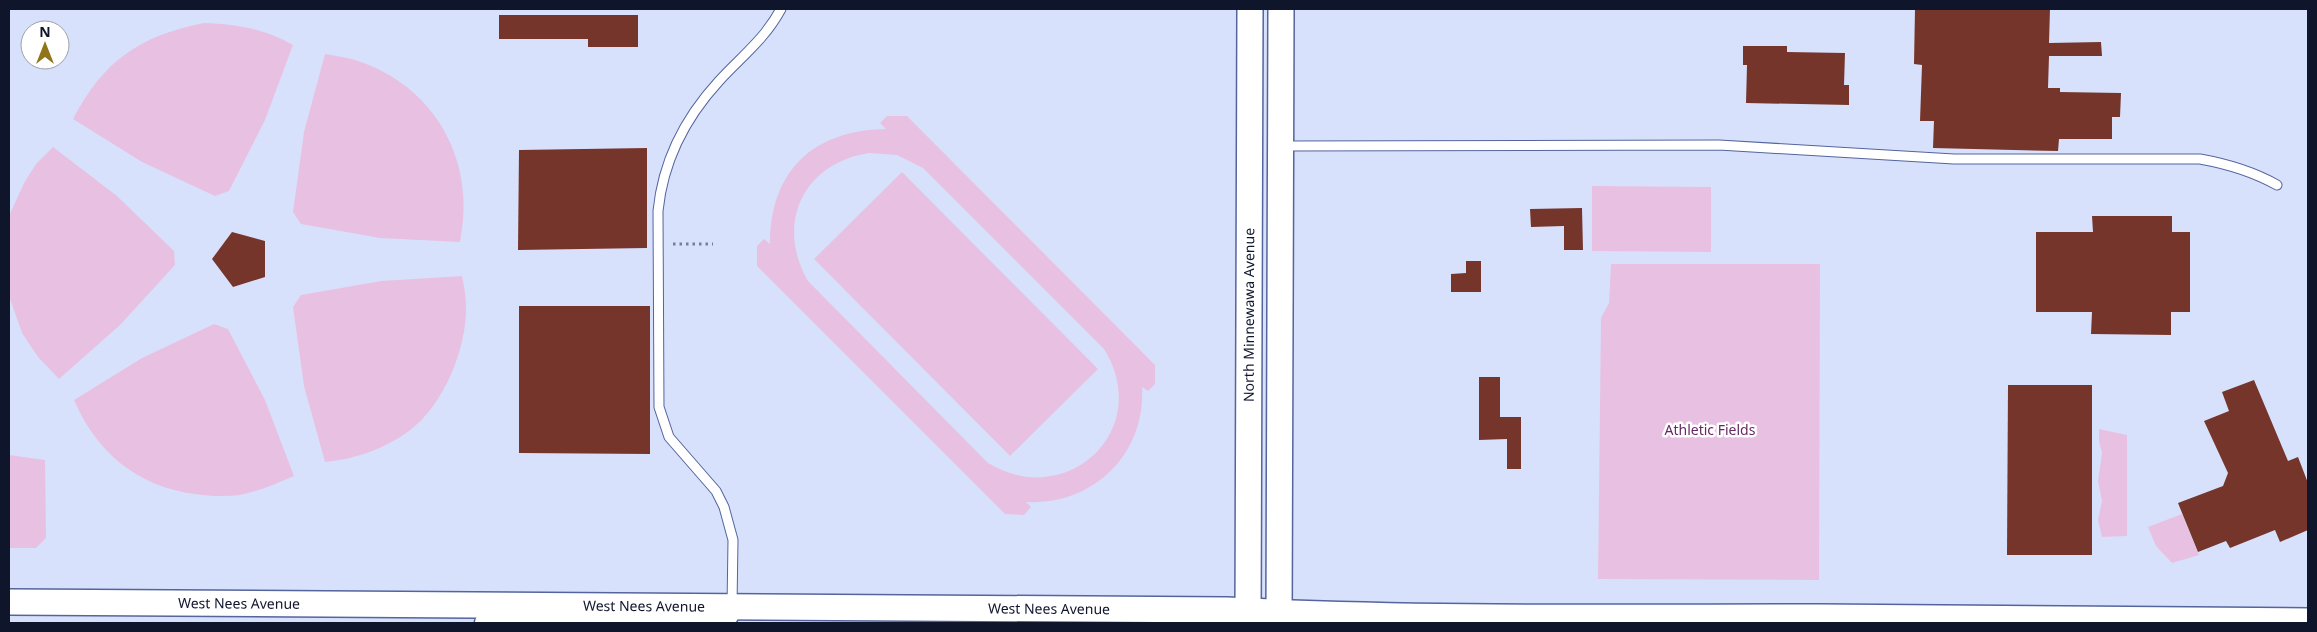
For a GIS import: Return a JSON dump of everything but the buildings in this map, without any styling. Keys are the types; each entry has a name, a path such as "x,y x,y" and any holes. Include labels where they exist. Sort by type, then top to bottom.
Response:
{"main road":[{"name":"North Minnewawa Avenue","path":"1249,617 1250,9"},
{"path":"1279,618 1281,9"},
{"path":"1250,146 1280,146"},
{"name":"West Nees Avenue","path":"9,602 732,607 1279,618 1945,617 2308,621"}],"street":[{"path":"486,623 714,622 726,617 732,607"}],"lane":[{"path":"732,607 733,540 724,507 716,491 669,437 659,407 658,211 660,193 673,150 692,114 720,80 754,48 766,33 780,9"},
{"path":"1280,146 1719,145 1954,159 2200,158 2233,165 2261,176 2277,186"}],"path":[{"path":"673,244 713,244"}],"green space":[{"path":"204,23 250,28 272,35 293,45 265,120 229,191 215,196 142,162 73,119 97,81 125,54 160,35"},
{"path":"325,54 355,60 383,72 408,88 428,107 444,130 455,155 462,183 464,212 460,242 380,238 301,224 293,212 304,132"},
{"path":"887,116 907,116 1155,365 1155,384 1148,391 1142,387 1141,411 1135,434 1125,454 1111,471 1093,485 1073,495 1050,501 1026,502 1031,507 1024,515 1005,514 757,266 757,246 764,239 770,244 772,218 778,195 787,176 801,160 817,147 837,137 860,131 886,129 880,123","holes":["869,153 897,155 923,168 1104,349 1117,379 1118,407 1110,433 1095,454 1073,469 1047,477 1018,475 988,463 808,281 798,260 794,238 795,218 801,199 812,183 827,169 846,159"]},
{"path":"53,147 117,196 174,251 175,265 120,325 59,379 38,357 22,333 9,296 9,216 24,183 36,164"},
{"path":"902,172 1098,369 1010,456 814,259"},
{"path":"1592,186 1711,187 1711,252 1592,251"},
{"name":"Athletic Fields","path":"1611,264 1820,264 1819,580 1598,579 1601,318 1609,303"},
{"path":"462,276 466,306 462,340 451,374 433,406 422,420 390,443 359,456 325,462 304,386 293,307 301,295 381,281"},
{"path":"214,324 228,329 265,400 294,476 240,495 217,496 173,490 137,475 121,464 94,436 74,400 142,358"},
{"path":"2099,429 2127,435 2127,536 2102,537 2098,520 2102,501 2098,481 2102,453"},
{"path":"9,455 45,460 46,538 36,548 9,548"},
{"path":"2182,514 2199,555 2172,563 2156,546 2148,527"}]}
